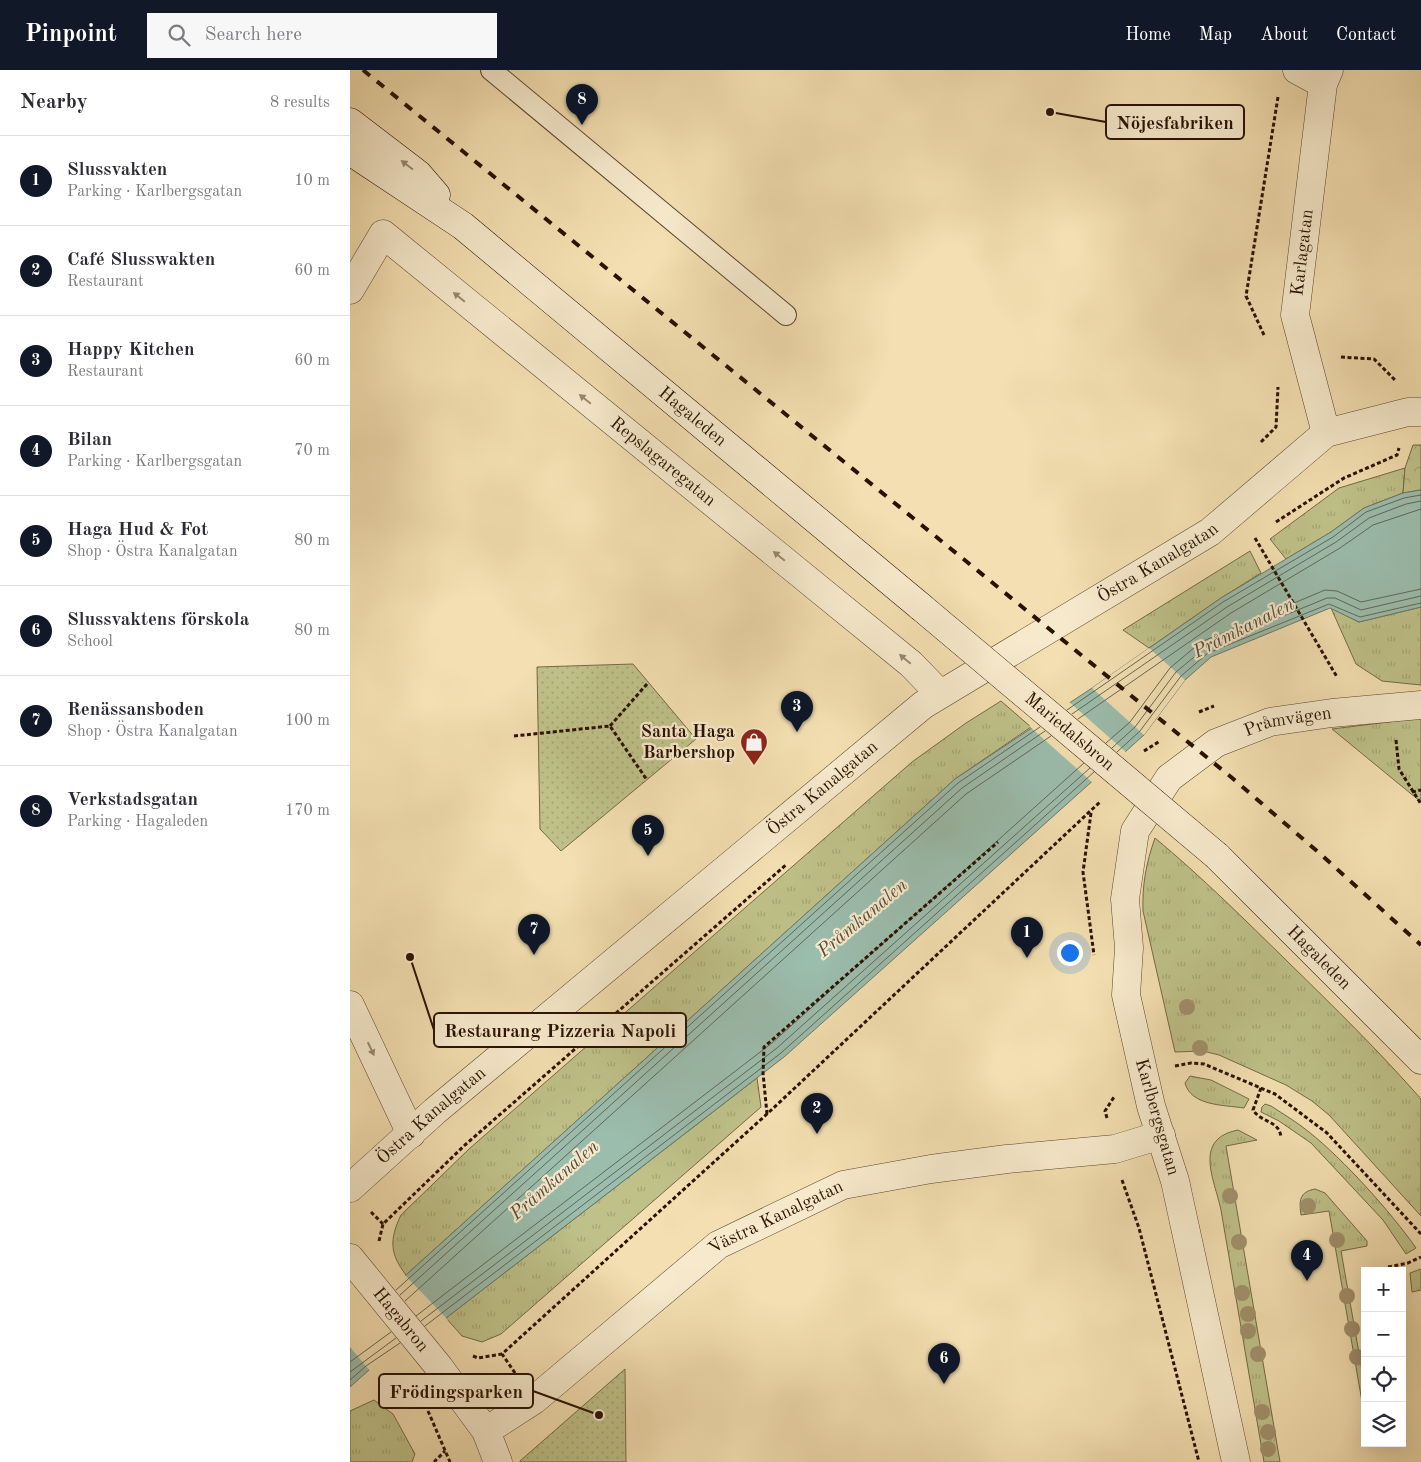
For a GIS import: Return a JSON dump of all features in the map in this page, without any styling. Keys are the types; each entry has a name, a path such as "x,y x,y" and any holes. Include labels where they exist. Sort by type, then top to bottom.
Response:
{"street":[{"path":"1297,70 1326,77"},
{"name":"Karlagatan","path":"1326,77 1295,315 1326,433"},
{"name":"Hagaleden","path":"350,122 418,174 463,226"},
{"name":"Hagaleden","path":"350,151 463,226 922,607"},
{"name":"Repslagaregatan","path":"350,290 383,234 911,664 940,694"},
{"path":"1326,433 1414,412"},
{"name":"Östra Kanalgatan","path":"350,1188 435,1111 874,745 940,694 1210,532 1326,433"},
{"name":"Mariedalsbron","path":"922,607 1217,856"},
{"name":"Pråmvägen","path":"1168,778 1216,743 1270,722 1392,707 1421,706"},
{"name":"Karlbergsgatan","path":"1168,778 1135,831 1125,899 1129,948 1126,995 1143,1074 1183,1218 1236,1462"},
{"name":"Hagaleden","path":"1217,856 1421,1060"},
{"path":"350,1005 410,1134"},
{"name":"Västra Kanalgatan","path":"486,1431 534,1400 718,1245 843,1186 969,1164 1115,1149 1161,1135"},
{"name":"Hagabron","path":"357,1266 439,1367 486,1431"},
{"path":"486,1431 498,1462"}],"lane":[{"path":"491,70 786,315"}],"path":[{"path":"1268,528 1344,478 1398,455 1414,412 1398,383 1374,359 1338,357"},
{"path":"1247,542 1261,532"},
{"path":"1254,537 1337,677"},
{"path":"514,736 610,726 647,684"},
{"path":"1392,707 1398,769 1421,804"},
{"path":"610,726 647,780"},
{"path":"1412,792 1421,790"},
{"path":"471,1355 478,1358 502,1354 767,1114 1091,812"},
{"path":"767,1114 763,1073 764,1047 998,842"},
{"path":"378,1248 383,1224 465,1145 789,863"},
{"path":"1179,1066 1191,1063 1204,1064 1262,1087 1300,1111 1327,1133 1421,1234"},
{"path":"1262,1087 1253,1110 1256,1115 1276,1125 1281,1131 1281,1138"},
{"path":"1124,1189 1139,1228 1199,1462"},
{"path":"1388,1266 1408,1263 1421,1258"},
{"path":"502,1354 534,1400"},
{"path":"427,1408 450,1462"},
{"path":"434,1462 445,1451"}],"green space":[{"path":"1413,445 1421,445 1421,490 1403,493 1405,468"},
{"path":"1405,468 1403,493 1364,508 1331,532 1286,559 1270,539 1339,488"},
{"path":"1250,551 1261,573 1149,648 1123,630"},
{"path":"1421,607 1421,685 1382,681 1356,664 1331,608 1359,622"},
{"path":"633,664 696,739 561,851 540,829 537,667"},
{"path":"1001,701 1031,727 955,779 406,1275 397,1260 393,1246 394,1232 401,1215 469,1149 912,762 966,723"},
{"path":"1421,718 1421,802 1332,729"},
{"path":"1155,838 1206,883 1305,979 1373,1046 1421,1099 1421,1216 1329,1115 1312,1101 1286,1085 1219,1055 1203,1051 1175,1052 1143,911 1145,874"},
{"path":"1190,1076 1211,1080 1249,1099 1244,1108 1218,1105 1201,1100 1188,1091 1185,1083"},
{"path":"757,1078 761,1107 501,1334 482,1342 462,1336 446,1318"},
{"path":"1265,1104 1300,1125 1337,1156 1380,1203 1416,1248 1406,1254 1383,1220 1311,1143 1279,1121 1261,1112"},
{"path":"1238,1130 1257,1140 1226,1146 1280,1462 1264,1462 1221,1210 1211,1173 1211,1151 1215,1142 1224,1135"},
{"path":"1315,1189 1325,1193 1367,1241 1367,1246 1341,1251 1361,1364 1361,1396 1329,1211 1301,1215 1301,1198 1310,1190"},
{"path":"1421,1269 1421,1290 1412,1292 1410,1273"},
{"path":"625,1369 626,1462 520,1462 520,1461"},
{"path":"374,1400 393,1414 415,1454 412,1462 350,1462 350,1411"}],"water":[{"name":"Pråmkanalen","path":"1421,490 1421,607 1359,622 1330,608 1211,657 1185,680 1144,735 784,1057 446,1318 369,1370 350,1387 350,1322 406,1275 955,779 1092,688 1221,598 1331,532 1364,508 1403,493"}],"pier":[{"path":"1149,648 1185,680 1144,735 1092,688"},
{"path":"1068,701 1127,753 1093,783 1029,726"},
{"path":"404,1274 448,1320 371,1372 350,1347 350,1319"}],"railway":[{"path":"363,70 1231,777 1317,851 1421,945"}],"place":[{"name":"Nöjesfabriken","path":"1050,112"},
{"name":"Verkstadsgatan","path":"582,125"},
{"name":"Happy Kitchen","path":"797,732"},
{"name":"Santa Haga Barbershop","path":"754,766"},
{"name":"Haga Hud & Fot","path":"648,856"},
{"name":"Renässansboden","path":"534,955"},
{"name":"Restaurang Pizzeria Napoli","path":"410,957"},
{"name":"Slussvakten","path":"1027,958"},
{"name":"Café Slusswakten","path":"817,1134"},
{"name":"Bilan","path":"1307,1281"},
{"name":"Slussvaktens förskola","path":"944,1384"},
{"name":"Frödingsparken","path":"599,1415"}]}
